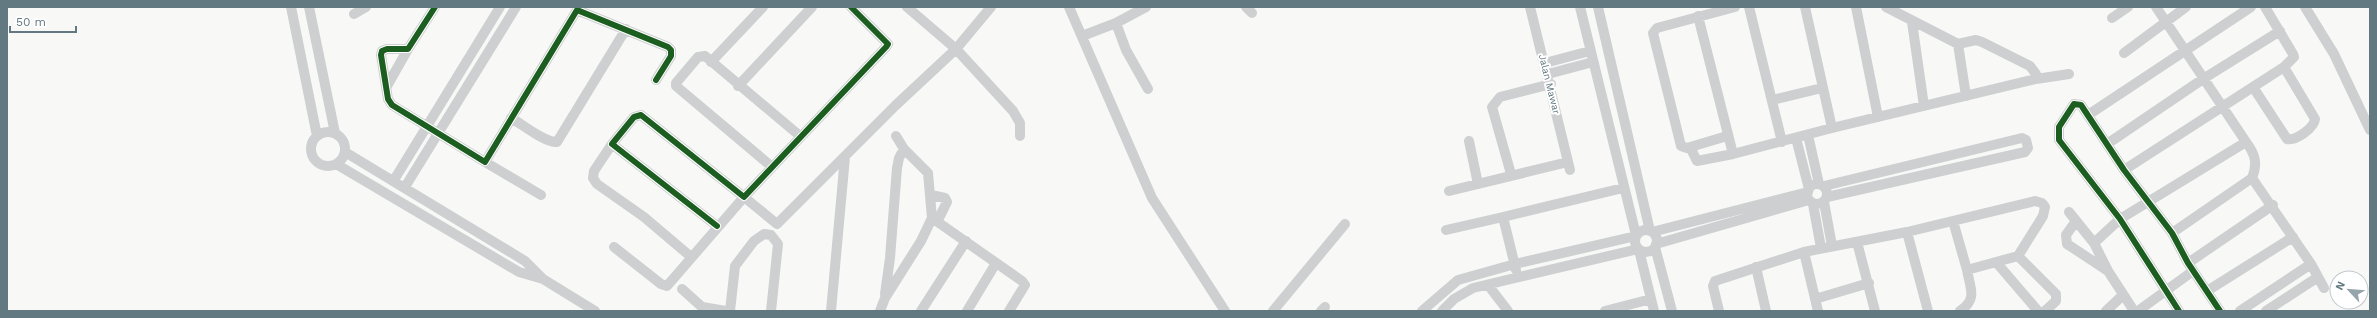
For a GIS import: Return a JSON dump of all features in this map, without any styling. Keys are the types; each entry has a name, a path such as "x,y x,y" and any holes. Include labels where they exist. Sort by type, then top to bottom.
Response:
{"street":[{"path":"291,7 317,136"},
{"path":"309,7 334,133 344,143 345,152 336,164 326,166 315,159 311,146 317,136 325,132 334,133"},
{"path":"354,14 366,7"},
{"path":"386,86 435,7"},
{"path":"394,180 425,126 500,7"},
{"path":"405,187 516,7"},
{"path":"711,62 763,7"},
{"path":"738,86 812,7"},
{"path":"614,247 661,284 667,286 690,256 771,166 888,44 883,37 851,7"},
{"path":"907,7 956,49 1017,117 1020,123 1020,136"},
{"path":"690,256 644,217 597,184 593,178 594,171 612,144 634,117 640,115 777,224 896,105 956,49 991,7"},
{"path":"1069,7 1152,198 1225,311"},
{"path":"1082,36 1116,23 1146,7"},
{"name":"Jalan Mawar","path":"1511,174 1569,166 1551,84 1530,7"},
{"path":"1580,7 1623,188 1636,236 1635,243 1638,249 1654,311"},
{"path":"1598,7 1651,231 1656,237 1656,245 1672,311"},
{"path":"1727,136 1690,147 1684,147 1680,144 1653,33 1657,28 1736,7"},
{"path":"1749,7 1782,142"},
{"path":"1805,7 1832,128"},
{"path":"1856,7 1878,118"},
{"path":"1886,7 1912,22 1958,44 1976,40 1982,42 2030,66 2036,74 2036,79"},
{"path":"2112,18 2128,7"},
{"path":"2156,7 2254,153 2255,171 2252,178 2172,233"},
{"path":"2124,53 2186,7"},
{"path":"2088,115 2251,7"},
{"path":"2124,170 2222,106 2284,68 2292,60 2293,54 2264,7"},
{"path":"2305,7 2334,54 2370,130"},
{"path":"484,162 575,8 663,44 671,50 671,56 656,80"},
{"path":"1698,16 1727,136 1733,154"},
{"path":"1912,22 1924,106"},
{"path":"1116,23 1126,50 1148,89"},
{"path":"511,118 544,138 552,142 557,142 626,29"},
{"path":"2107,144 2203,78 2280,31"},
{"path":"1958,44 1966,96"},
{"path":"408,49 387,49 382,51 381,55 388,99 392,105 437,134 541,195"},
{"path":"1545,63 1590,51"},
{"path":"771,166 676,86 676,83 698,57 705,56 738,86 800,136"},
{"path":"1548,74 1593,62"},
{"path":"2253,87 2287,139 2294,139 2310,127 2315,119 2284,68"},
{"path":"1690,147 1697,161 1733,154 1832,128 2036,79 2069,74"},
{"path":"1449,191 1511,174 1492,107 1495,101 1500,97 1551,84"},
{"path":"1772,100 1822,88"},
{"path":"2179,311 2120,219 2058,136 2059,127 2072,105 2079,104 2088,115 2124,170 2172,233 2191,267 2220,311"},
{"path":"1808,135 1826,199 1832,246"},
{"path":"896,136 904,149 928,173 935,219 1022,280 1025,285 1009,311"},
{"path":"1796,138 1821,248"},
{"path":"1442,311 1463,292 1517,277 1638,249 1647,252 1656,245 1810,196 1821,185 2022,138 2026,140 2028,148 2025,152 1826,199 1819,204 1810,196"},
{"path":"1469,141 1478,184"},
{"path":"2094,243 2120,219 2246,142"},
{"path":"612,144 717,226"},
{"path":"883,310 890,258 897,168 899,158 904,149"},
{"path":"345,152 394,180 526,261 543,279 595,311"},
{"path":"831,311 845,157"},
{"path":"336,164 519,272 543,279"},
{"path":"2252,178 2273,205 2311,264 2324,288"},
{"path":"1446,230 1623,188"},
{"path":"884,298 947,202 945,198 931,195"},
{"path":"1427,309 1458,280 1515,264 1636,236 1642,231 1651,231 1810,196"},
{"path":"1718,311 1713,286 1714,281 1756,267 1821,248 1907,232 2039,201 2045,207 2043,216 2018,256 1967,270"},
{"path":"2138,311 2166,291 2191,267 2273,205"},
{"path":"2070,212 2094,243 2108,271 2134,311"},
{"path":"1503,217 1517,277"},
{"path":"1954,221 1967,270 1972,297 1970,304 1960,311"},
{"path":"2076,221 2066,235 2067,244 2108,271"},
{"path":"1273,311 1345,224"},
{"path":"1907,232 1928,311"},
{"path":"730,311 735,266 754,241 764,234 771,235 778,244 772,311"},
{"path":"2207,291 2293,237"},
{"path":"921,311 966,242"},
{"path":"1857,242 1875,311"},
{"path":"1804,252 1818,311"},
{"path":"2018,256 2056,294 2056,300 2045,311"},
{"path":"1996,262 2038,311"},
{"path":"967,311 996,263"},
{"path":"2240,311 2311,264"},
{"path":"1756,267 1766,311"},
{"path":"2266,311 2318,277"},
{"path":"1815,299 1869,284"},
{"path":"1488,285 1508,311"},
{"path":"682,289 702,307 726,311"},
{"path":"2106,311 2123,295"},
{"path":"1605,311 1651,299"}],"cycle path":[{"path":"435,7 408,49 387,49 382,51 381,55 388,99 392,105 485,162 577,10 668,47 671,50 671,56 656,80"},
{"path":"717,226 612,144 634,117 641,115 744,197 888,44 851,7"},
{"path":"2179,311 2120,219 2059,140 2059,127 2074,104 2081,105 2124,170 2172,233 2188,263 2220,311"}]}
